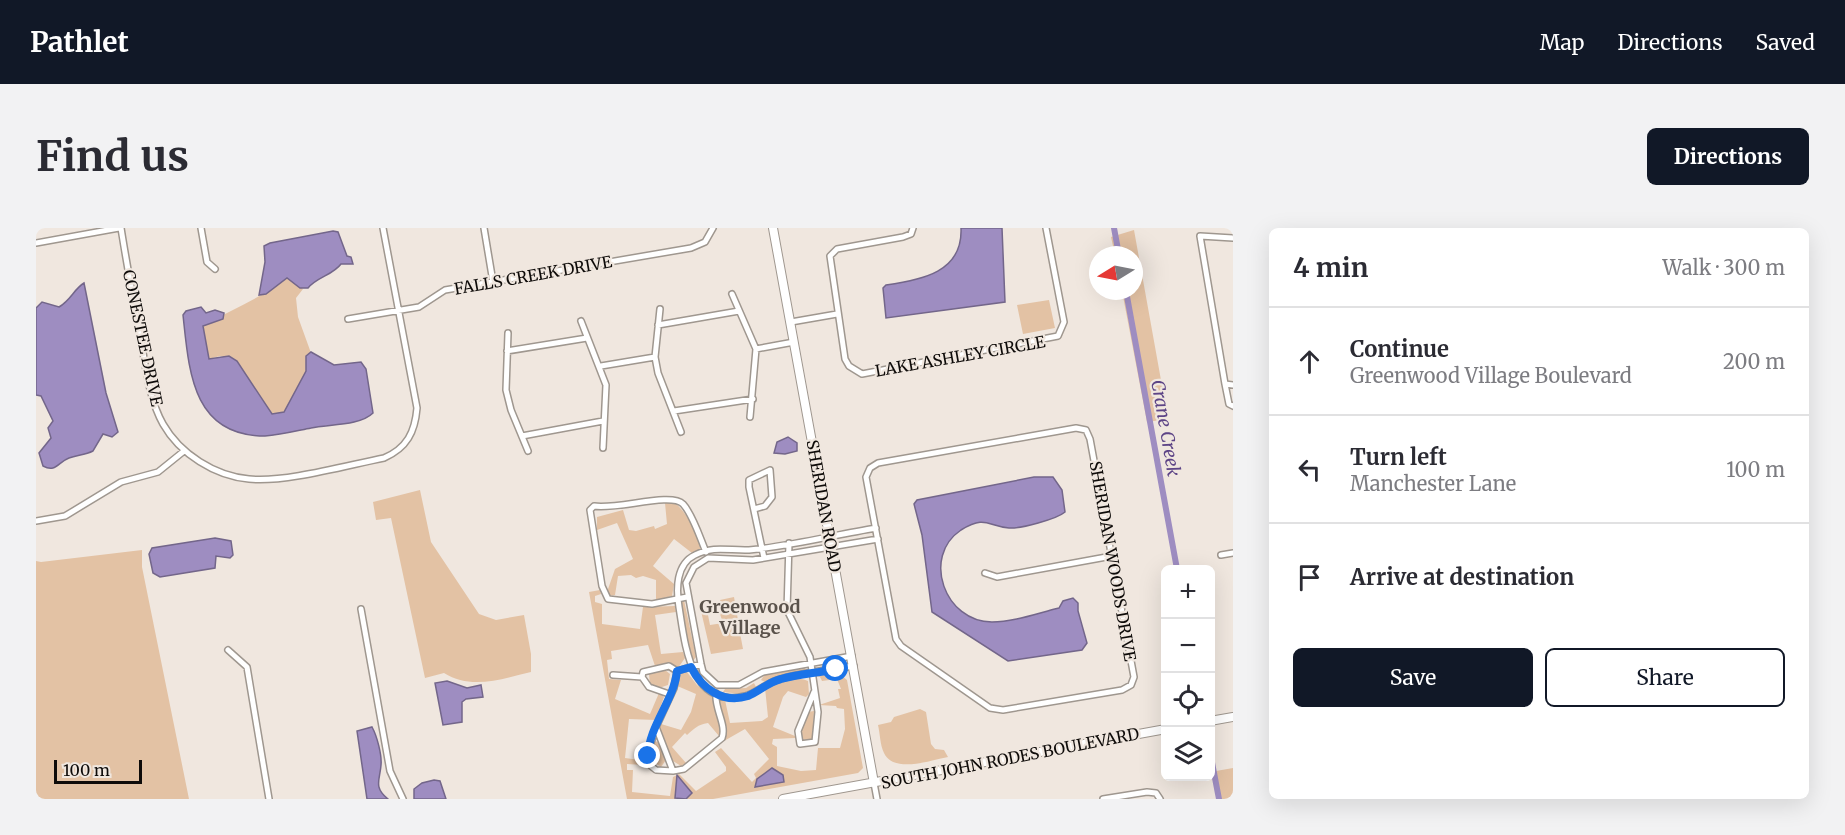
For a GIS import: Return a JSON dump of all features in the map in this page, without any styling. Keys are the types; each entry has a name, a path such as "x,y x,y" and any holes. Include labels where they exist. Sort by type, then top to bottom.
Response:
{"street":[{"path":"36,243 120,228"},
{"name":"CONESTEE DRIVE","path":"120,228 153,398 164,425 184,451 228,475 250,480 276,478 384,458 397,453 411,437 417,408 383,228"},
{"path":"201,228 207,262 215,269"},
{"path":"484,228 493,282"},
{"name":"FALLS CREEK DRIVE","path":"348,320 419,307 445,290 691,248 705,242 713,228"},
{"name":"SHERIDAN ROAD","path":"772,228 795,342 874,783"},
{"name":"LAKE ASHLEY CIRCLE","path":"913,228 911,234 903,237 837,249 830,256 845,359 849,366 862,374 1053,339 1058,336 1064,322 1046,228"},
{"path":"1233,238 1200,236 1225,384 1229,404 1233,406"},
{"path":"732,294 756,349 750,417"},
{"path":"660,309 655,357 658,373 681,432"},
{"path":"658,325 739,311"},
{"path":"791,322 837,314"},
{"path":"581,321 601,366 606,385 603,448"},
{"path":"508,333 506,390 511,410 528,451"},
{"path":"507,351 587,338"},
{"path":"756,349 795,342"},
{"path":"601,366 655,357"},
{"path":"1225,384 1233,385"},
{"path":"674,411 753,399"},
{"path":"522,436 603,421"},
{"name":"SHERIDAN WOODS DRIVE","path":"1076,428 1086,430 1090,439 1134,677 1131,685 1122,690 1003,710 990,708 901,646 896,639 876,528 866,477 870,468 878,463 1076,428"},
{"path":"36,521 66,516 120,482 158,472 184,451"},
{"path":"754,509 765,506 772,497 770,471 749,480 754,509 764,558"},
{"path":"687,597 652,604 608,599 603,592 590,520 592,508 618,507 659,499 674,499 684,506 708,558"},
{"path":"854,666 780,679 747,696 737,698 716,694 701,684 691,667 677,599 677,584 681,570 693,556 705,551 718,548 762,548 876,528"},
{"path":"852,656 773,670 739,685 717,685 703,672 700,664 686,583 694,567 708,558 764,558 878,538"},
{"path":"789,543 791,553 788,610 807,650 818,712 816,738 812,744 800,744 798,731 814,692"},
{"path":"1221,555 1233,553"},
{"path":"985,573 997,578 1112,556"},
{"path":"361,609 390,771 403,799"},
{"path":"228,650 247,667 269,799"},
{"path":"642,676 643,672 657,667 669,666 677,671 700,664"},
{"path":"677,671 676,681 648,752 653,769 673,771 684,769 722,738 724,733 716,709 717,685"},
{"path":"613,675 642,676"},
{"path":"642,676 649,687 669,694"},
{"path":"757,677 763,687"},
{"path":"1215,720 1233,717"},
{"path":"656,727 673,771"},
{"name":"SOUTH JOHN RODES BOULEVARD","path":"783,799 1161,730"},
{"path":"874,783 877,799"},
{"path":"1103,799 1147,792 1156,793 1160,799"}],"shaded area":[{"path":"961,228 1002,228 1005,302 886,318 883,288 886,285 926,276 948,264 960,243"},
{"path":"1134,230 1137,246 1113,246 1111,237"},
{"path":"333,231 338,232 347,256 351,257 353,264 341,264 308,288 300,288 287,278 266,294 259,295 265,262 264,246"},
{"path":"287,278 303,289 296,298 298,317 311,353 306,357 306,371 284,412 272,414 237,361 220,356 209,359 203,326"},
{"path":"1143,280 1168,419 1147,422 1124,300 1143,300"},
{"path":"84,283 106,393 118,432 112,437 103,434 93,451 69,458 54,468 47,468 43,466 39,453 51,438 48,428 53,421 41,396 36,395 36,308 42,302 59,307"},
{"path":"1049,300 1055,328 1023,334 1017,305"},
{"path":"201,307 206,313 215,310 224,313 223,319 203,326 209,359 229,356 237,361 272,414 284,412 306,371 306,356 311,352 334,365 361,362 366,369 373,413 352,422 265,436 241,433 222,425 209,412 199,396 188,358 183,315 186,311"},
{"path":"788,437 797,443 797,451 785,454 774,453 777,442"},
{"path":"1034,477 1053,477 1062,490 1065,512 1047,520 1014,528 976,523 961,530 949,542 942,556 941,571 944,586 951,600 962,611 976,619 992,622 1009,621 1059,608 1063,601 1073,598 1078,603 1087,643 1082,650 1008,661 932,612 922,535 914,504 917,500"},
{"path":"420,490 431,542 479,614 496,620 524,615 531,654 531,672 486,682 465,681 444,673 425,678 391,518 376,520 373,502"},
{"path":"665,503 675,503 684,512 695,531 700,550 692,553 674,539 653,566 674,584 672,596 656,600 656,580 643,576 636,578 631,575 618,576 615,595 610,596 607,592 615,569 633,559 617,523 597,530 597,517 623,510 629,530 636,531 654,526 655,529 667,524"},
{"path":"215,538 231,541 233,555 230,558 216,556 215,568 160,577 153,573 149,554 152,548"},
{"path":"142,550 142,567 189,799 36,799 36,561"},
{"path":"600,590 601,594 595,596 595,602 602,604 602,624 640,629 643,607 675,606 676,612 655,615 661,654 683,652 685,658 678,668 668,664 655,666 648,645 611,651 612,659 607,660 609,679 621,680 615,699 650,714 659,693 664,697 656,720 629,719 625,758 647,761 644,765 627,764 627,770 633,770 632,792 670,796 673,777 679,774 696,791 726,771 726,767 715,752 721,748 752,782 756,778 754,774 769,759 745,729 724,741 725,728 719,701 725,700 730,723 762,721 768,717 765,688 792,679 808,681 809,694 806,697 788,691 783,697 773,727 795,738 773,739 772,744 777,747 777,766 801,771 816,770 818,748 840,748 845,729 844,709 819,705 840,698 838,689 841,689 837,679 822,681 816,676 837,672 847,680 863,768 858,773 713,799 627,799 589,592"},
{"path":"734,597 738,620 746,619 748,632 740,633 743,649 711,654 701,611 707,610 710,625 723,623 719,611 721,610 720,600"},
{"path":"684,600 696,657 693,661 690,660 680,601"},
{"path":"804,667 806,670 765,682 761,680 765,674"},
{"path":"665,670 670,674 668,685 659,688 650,685 649,674"},
{"path":"687,672 697,685 712,697 721,733 719,736 708,723 699,726 687,735 685,733 672,747 686,763 681,766 673,761 658,727 661,724 681,730 691,712 696,694 675,685 678,674"},
{"path":"447,681 467,688 481,685 483,697 466,699 462,702 462,722 443,725 435,683"},
{"path":"754,683 756,687 742,694 723,692 725,689 746,688"},
{"path":"920,709 926,712 931,744 935,749 944,750 948,757 923,763 896,763 884,753 878,725 891,722 894,717"},
{"path":"814,711 813,738 806,742 800,735 808,712"},
{"path":"372,727 381,756 379,787 388,799 367,799 357,731"},
{"path":"654,741 659,742 666,760 661,767 652,761"},
{"path":"772,768 783,775 784,782 755,787 757,779"},
{"path":"1233,768 1233,799 1221,799 1216,771"},
{"path":"677,775 692,793 686,799 675,798"},
{"path":"440,781 446,799 414,799 414,789 422,783"}],"waterway":[{"name":"Crane Creek","path":"1114,228 1117,246"},
{"name":"Crane Creek","path":"1128,300 1176,565"},
{"name":"Crane Creek","path":"1215,778 1219,799"}],"district":[{"name":"Greenwood Village","path":"750,616"}],"route":[{"path":"648,756 656,727 669,694 674,688 677,671 691,667 705,688 728,698 737,698 747,696 780,679 836,669"}]}
